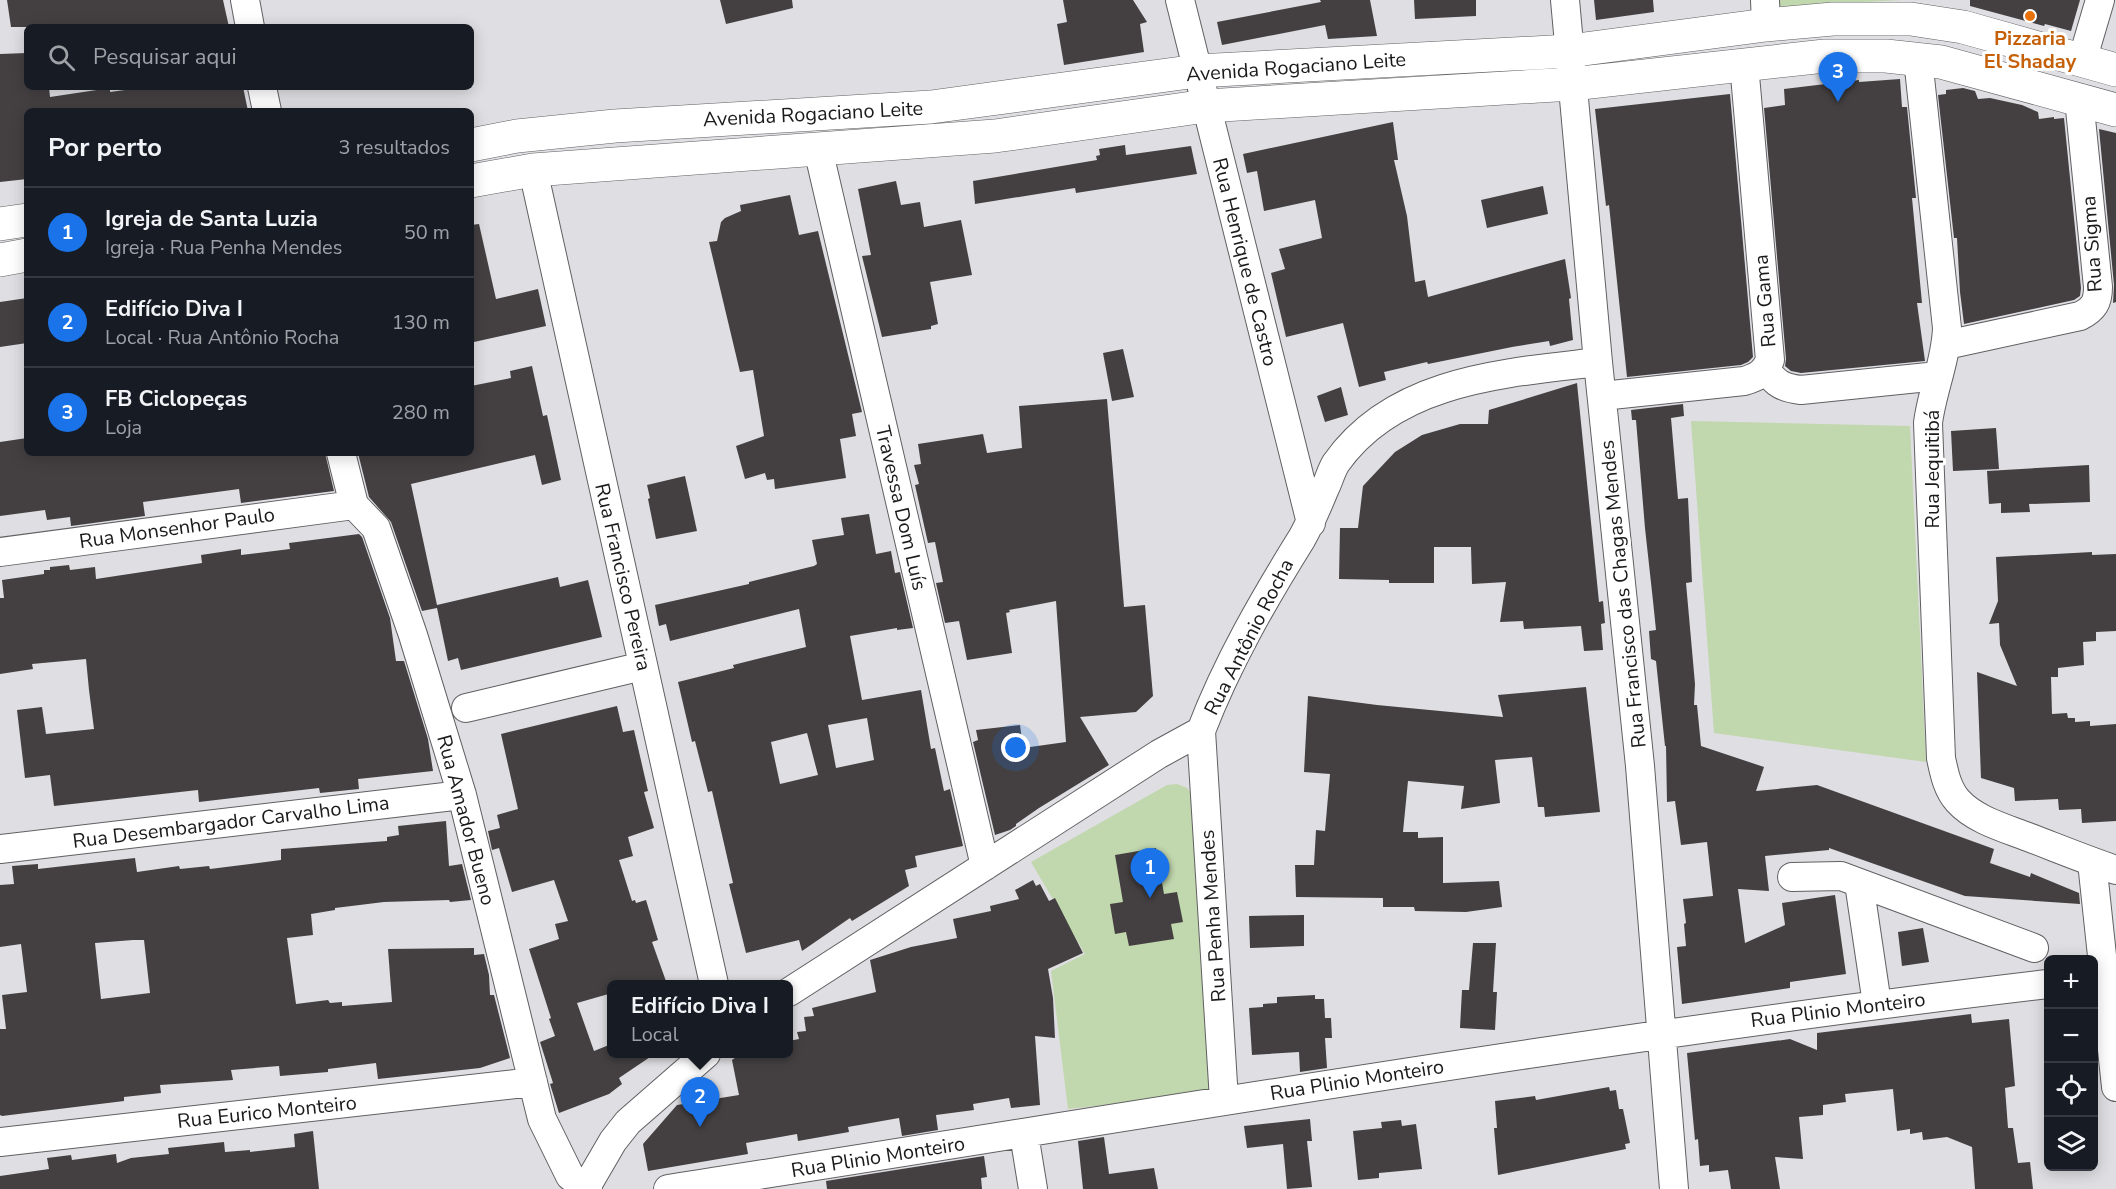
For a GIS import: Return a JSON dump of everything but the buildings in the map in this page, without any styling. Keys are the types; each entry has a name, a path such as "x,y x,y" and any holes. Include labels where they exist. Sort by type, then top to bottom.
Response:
{"main road":[{"name":"Avenida Rogaciano Leite","path":"474,144 517,136 615,126 931,107 1197,71 1569,51 1766,13 1833,19 1922,10 1963,27 2116,70"},
{"name":"Avenida Rogaciano Leite","path":"474,180 532,170 995,136 1206,106 1572,84 1825,56 1886,56 1918,59 1970,69 2116,110"},
{"path":"0,224 24,220"},
{"path":"0,260 24,256"}],"street":[{"path":"245,0 249,24"},
{"name":"Rua Henrique de Castro","path":"1180,0 1311,523"},
{"name":"Rua Francisco das Chagas Mendes","path":"1565,0 1598,362 1640,766 1674,1189"},
{"path":"2082,61 2100,0"},
{"name":"Rua Jequitibá","path":"1918,59 1947,328 1946,345 1930,402 1928,423 1941,758 1949,787 1957,800 1974,813 1993,823 2104,866"},
{"name":"Rua Gama","path":"1602,396 1744,381 1758,377 1766,369 1770,360 1744,64"},
{"path":"263,90 266,108"},
{"name":"Rua Sigma","path":"1946,345 2080,316 2095,305 2098,287 2079,99"},
{"name":"Travessa Dom Luís","path":"818,149 985,866"},
{"name":"Rua Francisco Pereira","path":"532,170 713,980"},
{"name":"Rua Antônio Rocha","path":"793,989 1159,753 1201,731 1216,694 1274,584 1311,523 1335,465 1359,438 1393,411 1452,384 1598,362"},
{"path":"1766,369 1773,381 1785,388 1801,390 1938,376"},
{"name":"Rua Amador Bueno","path":"342,456 354,505 376,528 413,635 462,795 542,1119 570,1176 586,1189"},
{"name":"Rua Monsenhor Paulo","path":"0,552 354,505"},
{"path":"466,708 644,666"},
{"name":"Rua Penha Mendes","path":"1201,731 1224,1100"},
{"name":"Rua Desembargador Carvalho Lima","path":"0,849 462,795"},
{"path":"2104,866 2105,977 2116,1087"},
{"path":"1792,877 1841,876 2034,948"},
{"path":"1859,883 1877,1004"},
{"name":"Rua Plinio Monteiro","path":"668,1189 1662,1033 2044,985"},
{"path":"586,1189 613,1141 628,1122 700,1058"},
{"name":"Rua Eurico Monteiro","path":"0,1142 533,1082"},
{"path":"1024,1134 1033,1189"}],"green space":[{"path":"1778,0 1902,0 1778,7"},
{"path":"1691,421 1910,426 1926,762 1714,733"},
{"path":"1177,784 1187,788 1197,801 1213,1093 1068,1109 1051,971 1085,954 1031,862 1167,785"}],"place":[{"name":"Pizzaria El Shaday","path":"2030,16"},
{"name":"FB Ciclopeças","path":"1838,102"},
{"name":"Igreja de Santa Luzia","path":"1150,898"},
{"name":"Edifício Diva I","path":"700,1127"}]}
